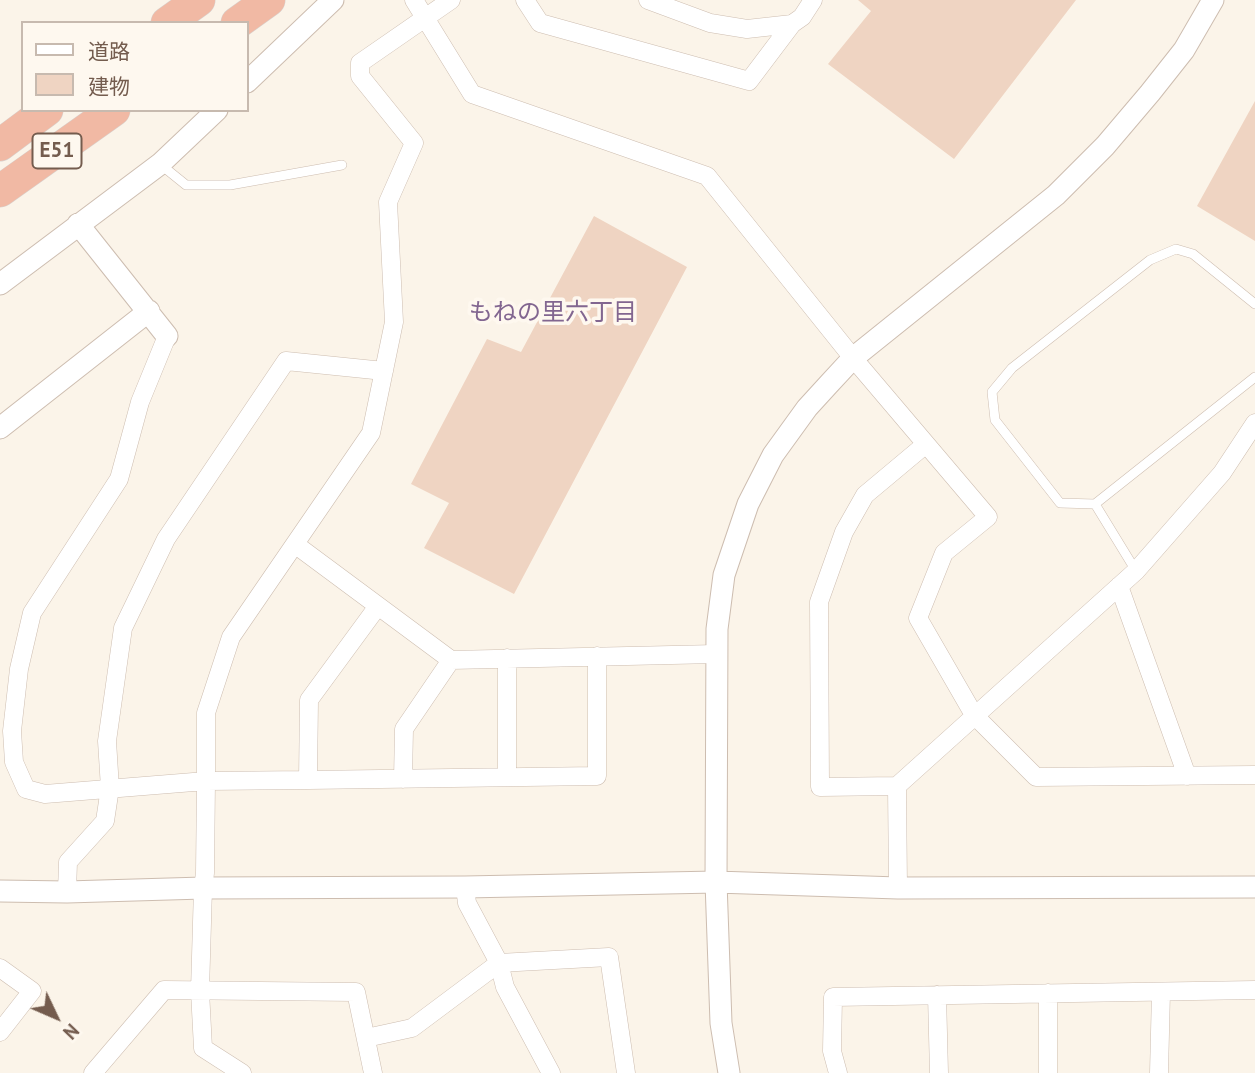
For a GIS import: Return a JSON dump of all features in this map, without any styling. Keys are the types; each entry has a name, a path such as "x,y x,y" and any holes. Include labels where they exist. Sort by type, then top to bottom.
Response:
{"highway":[{"path":"170,21 199,0"},
{"path":"240,21 269,0"},
{"name":"E51","path":"0,145 44,112"},
{"name":"E51","path":"0,191 111,112"}],"street":[{"path":"248,81 333,0"},
{"path":"414,0 472,94 707,176 853,358 988,517 944,554 918,618 974,715 1036,778 1255,775"},
{"path":"241,1073 203,1048 200,991 205,873 206,713 232,637 371,433 394,322 388,202 414,144 360,76 360,63 451,0"},
{"path":"525,0 540,23 749,82 813,0"},
{"path":"648,0 710,23 747,29 792,24"},
{"path":"729,1073 721,1023 716,882 716,629 724,575 748,504 773,455 807,408 853,358 1056,195 1105,146 1150,93 1184,50 1213,0"},
{"path":"0,284 160,164 215,112"},
{"path":"78,225 167,336 139,402 118,479 32,613 19,669 12,732 14,762 26,789 45,794 206,781 597,776 597,656"},
{"path":"0,428 149,311"},
{"path":"67,892 68,862 105,821 110,788 107,741 124,628 166,539 286,361 384,371"},
{"path":"926,444 865,495 844,532 819,602 820,788 897,786 1136,570 1222,473 1255,423"},
{"path":"296,545 451,660 716,653"},
{"path":"1119,586 1187,776"},
{"path":"308,780 309,700 378,606"},
{"path":"507,659 507,777"},
{"path":"403,779 404,729 451,660"},
{"path":"897,786 898,888"},
{"path":"0,891 716,882 898,888 1255,887"},
{"path":"465,887 467,904 499,964 505,987 551,1073"},
{"path":"366,1038 412,1027 499,964 609,957 626,1073"},
{"path":"0,968 32,991 0,1032"},
{"path":"93,1073 164,990 356,992 373,1073"},
{"path":"838,1073 832,1051 833,997 1255,990"},
{"path":"1159,1073 1161,992"},
{"path":"1048,993 1048,1073"},
{"path":"937,995 939,1073"}],"lane":[{"path":"160,164 186,185 230,186 342,165"},
{"path":"1255,304 1193,254 1176,249 1150,260 1012,368 992,392 995,420 1060,503 1095,504 1255,377"},
{"path":"1095,504 1136,570"}],"building":[{"path":"858,0 1076,0 954,159 828,64 871,11"},
{"path":"1255,101 1255,241 1197,206"},
{"path":"594,216 687,267 514,594 424,548 449,503 411,484 487,339 521,352"}],"district":[{"name":"もねの里六丁目","path":"553,313"}]}
